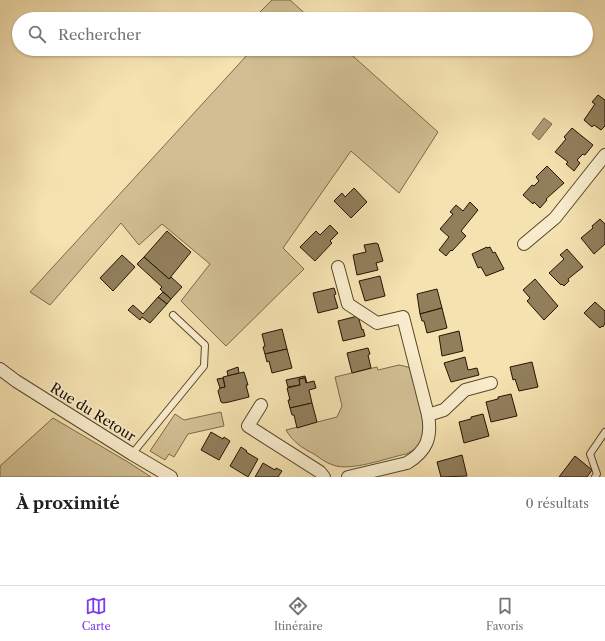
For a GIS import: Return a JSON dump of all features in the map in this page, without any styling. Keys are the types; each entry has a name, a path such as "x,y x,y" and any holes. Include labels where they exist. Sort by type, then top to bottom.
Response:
{"street":[{"path":"524,244 555,218 605,155"},
{"path":"338,266 348,304 377,323 404,317 428,415 429,429 427,443 424,449 414,459 407,463 348,477"},
{"name":"Rue du Retour","path":"0,369 16,381 171,477"},
{"path":"428,415 444,410 465,390 490,383"},
{"path":"261,405 248,426 320,472 324,477"}],"lane":[{"path":"132,454 204,366 205,345 173,315"},
{"path":"595,477 597,474 590,454 605,432"}],"shaded area":[{"path":"272,0 290,0 303,12 260,12"},
{"path":"246,56 353,56 438,132 399,193 351,151 283,248 304,269 226,346 181,301 210,264 162,224 139,245 121,223 50,305 30,292"},
{"path":"544,118 552,124 539,140 532,134"},
{"path":"399,365 408,367 413,373 426,426 421,444 414,450 406,454 369,464 340,467 328,463 302,447 286,430 337,417 342,406 335,377 377,367 378,370"},
{"path":"221,412 224,426 188,434 174,457 169,454 165,460 150,451 175,414 184,420"},
{"path":"53,418 151,477 0,477 0,466"}],"building":[{"path":"598,95 605,100 605,126 601,130 594,125 592,127 584,120 595,104 592,102"},
{"path":"572,128 593,145 585,155 583,154 577,160 580,163 574,171 566,164 568,162 555,152 566,139 564,137"},
{"path":"547,166 564,183 546,199 547,200 540,208 523,195 532,185 534,186 539,181 536,177"},
{"path":"354,188 367,202 351,218 334,201 342,193 345,197"},
{"path":"470,202 478,210 461,231 466,236 446,256 439,250 449,237 440,229 453,214 450,212 456,205 463,211"},
{"path":"600,219 605,224 605,244 594,254 581,238 593,228 592,226"},
{"path":"330,225 338,233 330,241 332,243 315,261 300,247 316,231 320,235"},
{"path":"167,231 191,252 169,279 144,257"},
{"path":"378,244 383,261 376,263 378,270 357,275 353,255 366,252 364,245"},
{"path":"490,247 493,253 495,252 504,269 486,276 481,267 478,268 472,254"},
{"path":"567,249 583,267 568,279 569,281 564,286 562,284 561,285 549,273 564,259 560,255"},
{"path":"122,255 135,267 113,291 100,278"},
{"path":"144,257 169,279 171,277 182,287 171,299 160,289 162,287 137,264"},
{"path":"380,276 385,296 365,301 359,281"},
{"path":"535,279 558,306 544,320 527,301 530,298 523,290"},
{"path":"334,288 336,294 334,295 338,308 318,313 313,293"},
{"path":"437,289 442,308 420,314 417,294"},
{"path":"163,292 171,299 167,304 158,297"},
{"path":"158,297 167,304 150,323 142,317 140,320 128,310 133,305 143,314"},
{"path":"595,302 605,311 605,323 603,327 602,326 600,328 584,313"},
{"path":"442,308 447,328 427,333 424,321 422,321 420,314"},
{"path":"358,316 365,336 343,341 338,321"},
{"path":"282,329 287,349 265,354 262,334"},
{"path":"459,331 463,351 442,356 439,336"},
{"path":"368,348 371,368 352,373 347,353"},
{"path":"287,349 292,368 272,373 269,361 267,362 265,354"},
{"path":"465,357 468,370 477,368 479,375 451,382 444,363"},
{"path":"532,362 538,387 519,391 515,379 513,380 510,367"},
{"path":"238,367 239,373 228,376 227,371"},
{"path":"244,372 248,385 246,385 249,397 229,402 221,402 218,391 220,388 225,387 223,377"},
{"path":"305,376 307,383 305,378 299,379 300,385 288,387 286,380"},
{"path":"223,378 225,387 220,388 217,379"},
{"path":"305,378 306,383 314,381 316,388 309,390 312,403 290,408 287,388 300,385 299,379"},
{"path":"511,394 517,416 491,422 486,402"},
{"path":"312,403 317,422 297,428 294,415 292,415 290,408"},
{"path":"483,414 489,436 464,443 459,422"},
{"path":"211,432 230,441 219,460 201,450"},
{"path":"241,447 247,451 246,452 258,459 248,477 230,466"},
{"path":"462,455 467,476 441,477 437,462"},
{"path":"575,456 592,470 587,477 559,477"},
{"path":"263,463 275,470 276,468 282,471 278,477 255,477"}]}
